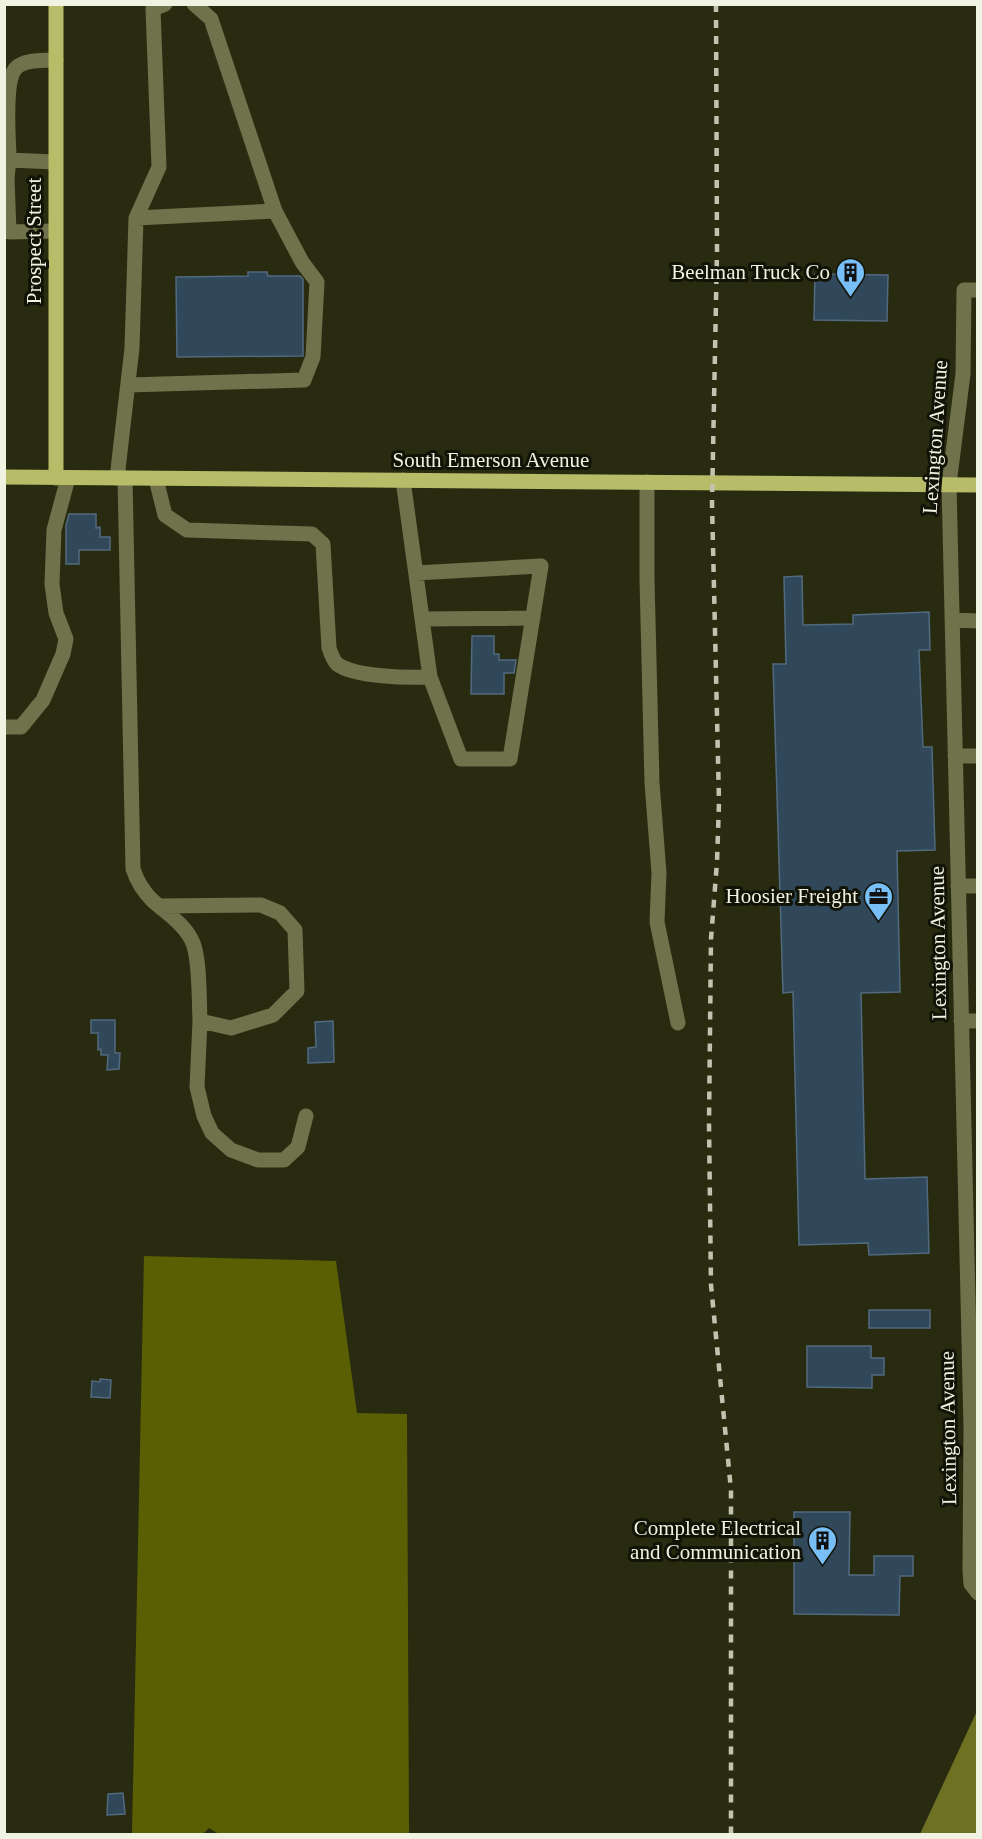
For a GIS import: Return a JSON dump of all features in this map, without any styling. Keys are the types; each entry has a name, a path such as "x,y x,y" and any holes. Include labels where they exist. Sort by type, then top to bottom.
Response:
{"main road":[{"name":"Prospect Street","path":"56,4 55,231 62,478"},
{"name":"South Emerson Avenue","path":"4,477 978,484"}],"street":[{"path":"165,4 153,9 159,168 136,218 132,348 121,478 133,869 138,884 151,899 185,929 193,943 200,1021 197,1087 204,1116 212,1133 231,1149 258,1160 284,1160 298,1147 306,1116"},
{"path":"128,385 304,380 313,357 317,282 302,262 275,212 211,19 194,4"},
{"path":"55,231 9,232 7,178 11,64 56,60"},
{"path":"9,160 55,162"},
{"path":"136,218 275,212"},
{"name":"Lexington Avenue","path":"971,290 949,484 961,1021 971,1139 974,1427 970,1571 971,1584 978,1593"},
{"path":"4,727 21,727 43,700 63,654 66,639 56,613 52,584 54,530 62,478"},
{"path":"156,479 165,514 187,530 312,534 323,544 329,648 335,662 346,670 394,677 430,677"},
{"path":"403,480 430,677 461,759 510,759 541,566 416,573"},
{"path":"647,482 652,783 659,873 657,922 678,1023"},
{"path":"422,619 533,618"},
{"path":"952,620 978,621"},
{"path":"956,756 978,756"},
{"path":"958,886 978,886"},
{"path":"159,906 261,905 280,913 296,930 297,991 273,1015 231,1028 200,1021"},
{"path":"961,1021 978,1021"}],"shaded area":[{"path":"144,1256 336,1261 357,1413 407,1414 409,1834 219,1834 209,1828 203,1834 132,1834"},
{"path":"977,1711 977,1834 920,1834"}],"building":[{"path":"248,272 267,272 268,276 300,276 303,279 303,356 177,357 176,277 248,276"},
{"name":"Beelman Truck Co","path":"815,274 888,275 887,321 814,320"},
{"path":"69,514 96,514 96,528 100,527 100,537 110,537 110,550 79,550 79,564 66,564 66,525"},
{"path":"802,576 803,625 853,624 853,615 929,612 930,650 919,650 923,747 932,747 935,850 897,851 900,992 861,993 865,1179 927,1177 929,1253 869,1255 868,1243 799,1245 793,992 783,993 773,664 786,664 784,577"},
{"path":"472,636 494,636 494,654 499,654 499,660 516,660 514,673 504,673 504,694 471,694"},
{"path":"91,1020 115,1020 115,1053 120,1053 119,1069 107,1070 108,1055 101,1055 101,1049 98,1050 98,1033 91,1033"},
{"path":"333,1021 334,1062 308,1063 308,1048 316,1047 315,1022"},
{"path":"869,1310 930,1310 930,1328 869,1328"},
{"path":"807,1346 871,1346 871,1358 884,1358 884,1375 872,1375 872,1388 807,1387"},
{"path":"100,1379 111,1380 110,1398 91,1397 92,1381 100,1382"},
{"name":"Complete Electrical and Communication","path":"794,1512 850,1512 849,1575 874,1575 874,1556 913,1556 913,1576 900,1576 899,1615 794,1614"},
{"path":"123,1793 125,1814 107,1815 108,1794"}],"railway":[{"path":"716,4 717,251 712,503 719,802 711,939 709,1124 711,1285 731,1490 731,1834"}],"place":[{"name":"Beelman Truck Co","path":"851,298"},
{"name":"Hoosier Freight","path":"879,922"},
{"name":"Complete Electrical and Communication","path":"822,1566"}]}
